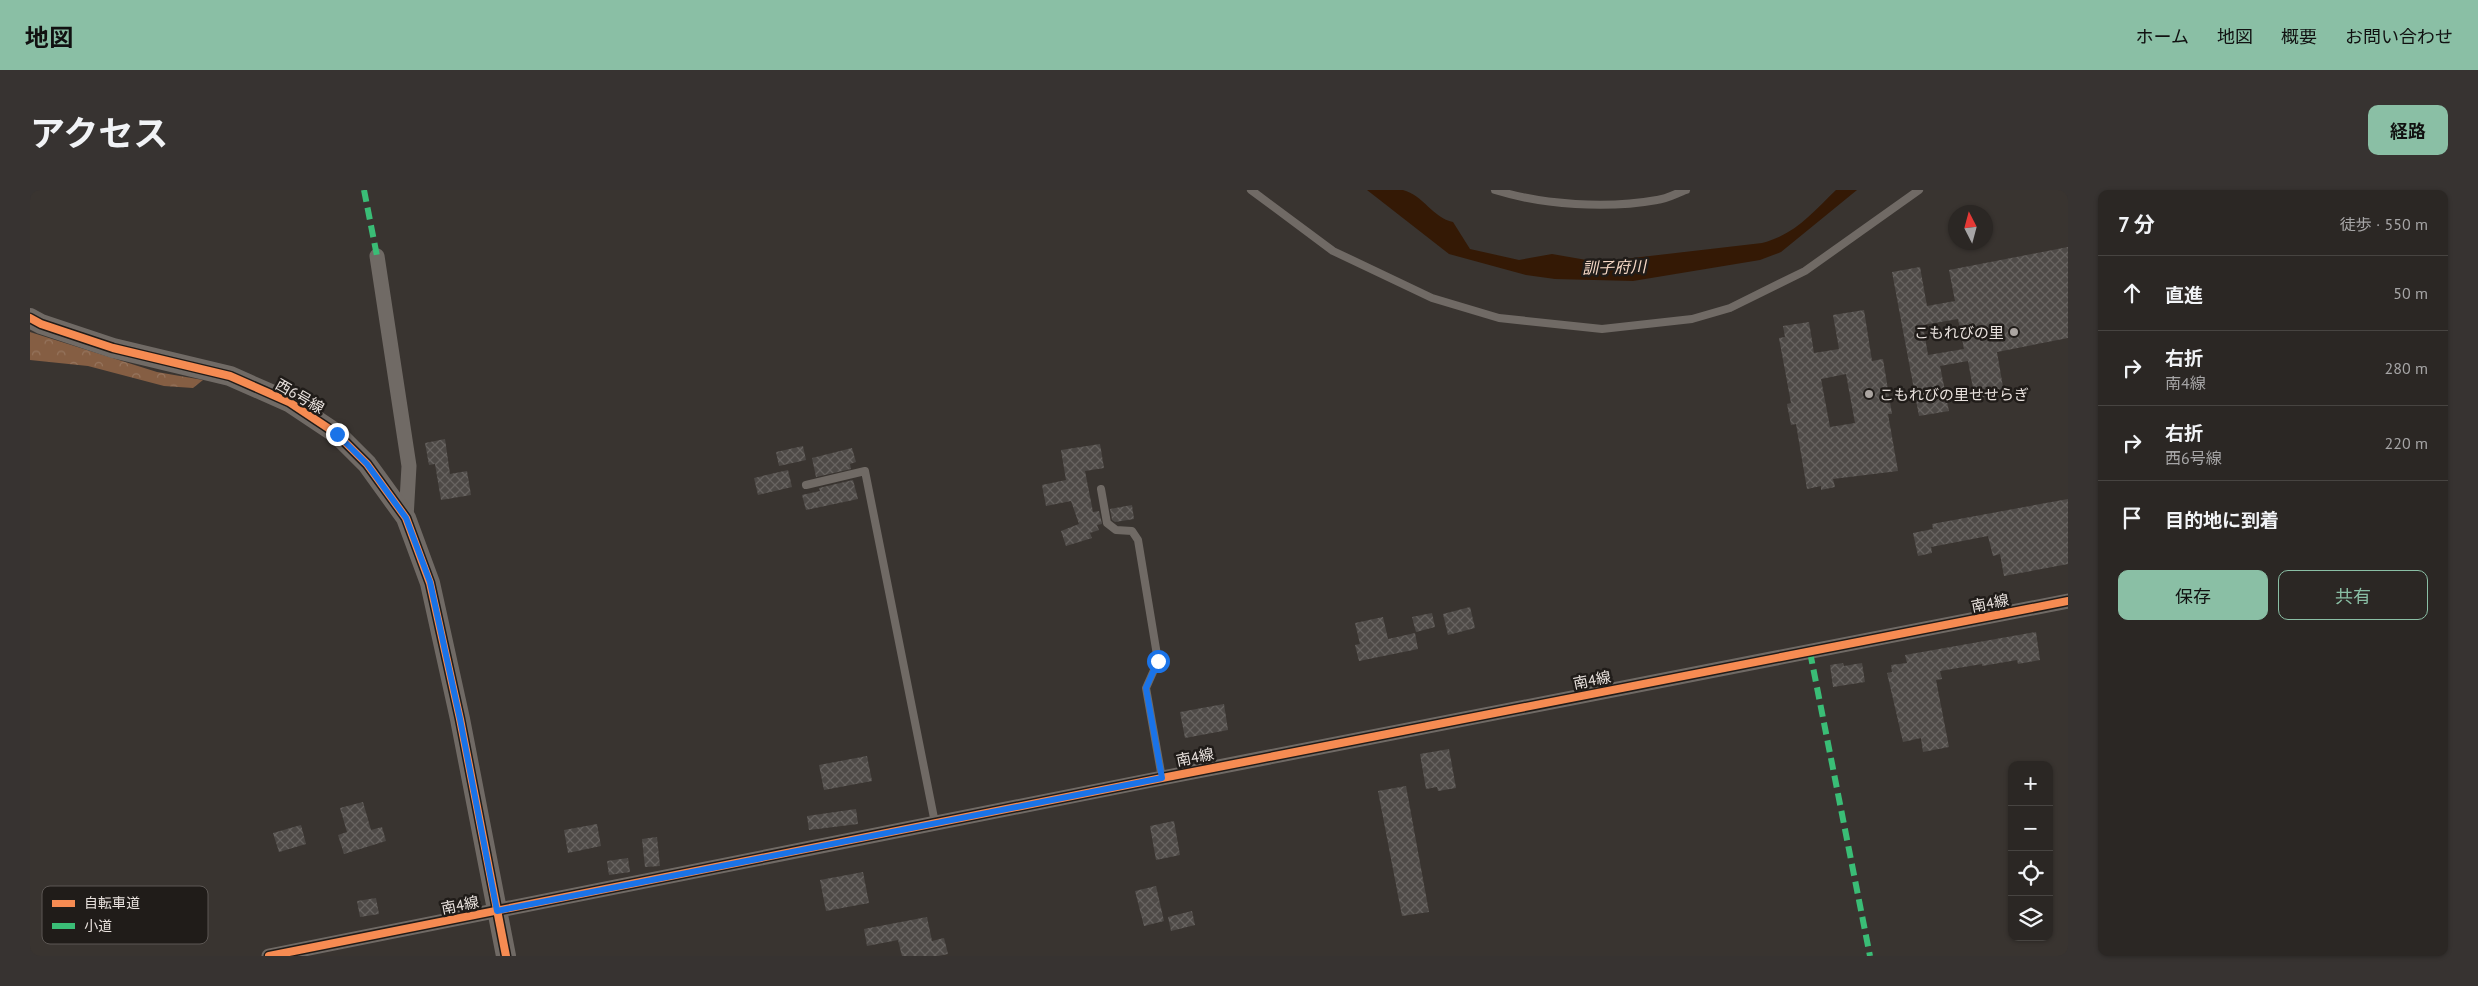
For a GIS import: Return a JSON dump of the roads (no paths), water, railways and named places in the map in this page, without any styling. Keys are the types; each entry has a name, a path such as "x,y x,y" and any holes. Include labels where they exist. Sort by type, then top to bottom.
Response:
{"street":[{"path":"377,256 409,466 406,518"},
{"name":"西6号線","path":"30,318 41,324 113,348 230,376 289,402 337,434 361,458 406,518 430,582 460,719 506,956"},
{"name":"南4線","path":"269,956 1162,778 2068,601"}],"lane":[{"path":"1251,190 1333,251 1432,298 1500,318 1602,328 1692,319 1730,308 1806,271 1919,190"},
{"path":"1495,190 1556,203 1604,204 1658,200 1686,190"},
{"path":"806,485 865,472 935,823"},
{"path":"1101,489 1108,523 1116,530 1132,531 1138,540 1158,661 1146,688 1162,778"}],"water":[{"name":"訓子府川","path":"1367,190 1403,190 1410,193 1440,216 1453,222 1470,249 1519,260 1552,254 1598,262 1762,243 1785,234 1803,222 1836,190 1857,190 1781,252 1760,260 1633,281 1555,279 1526,275 1449,254"}],"place":[{"name":"こもれびの里","path":"2014,332"},
{"name":"こもれびの里せせらぎ","path":"1869,394"}]}
